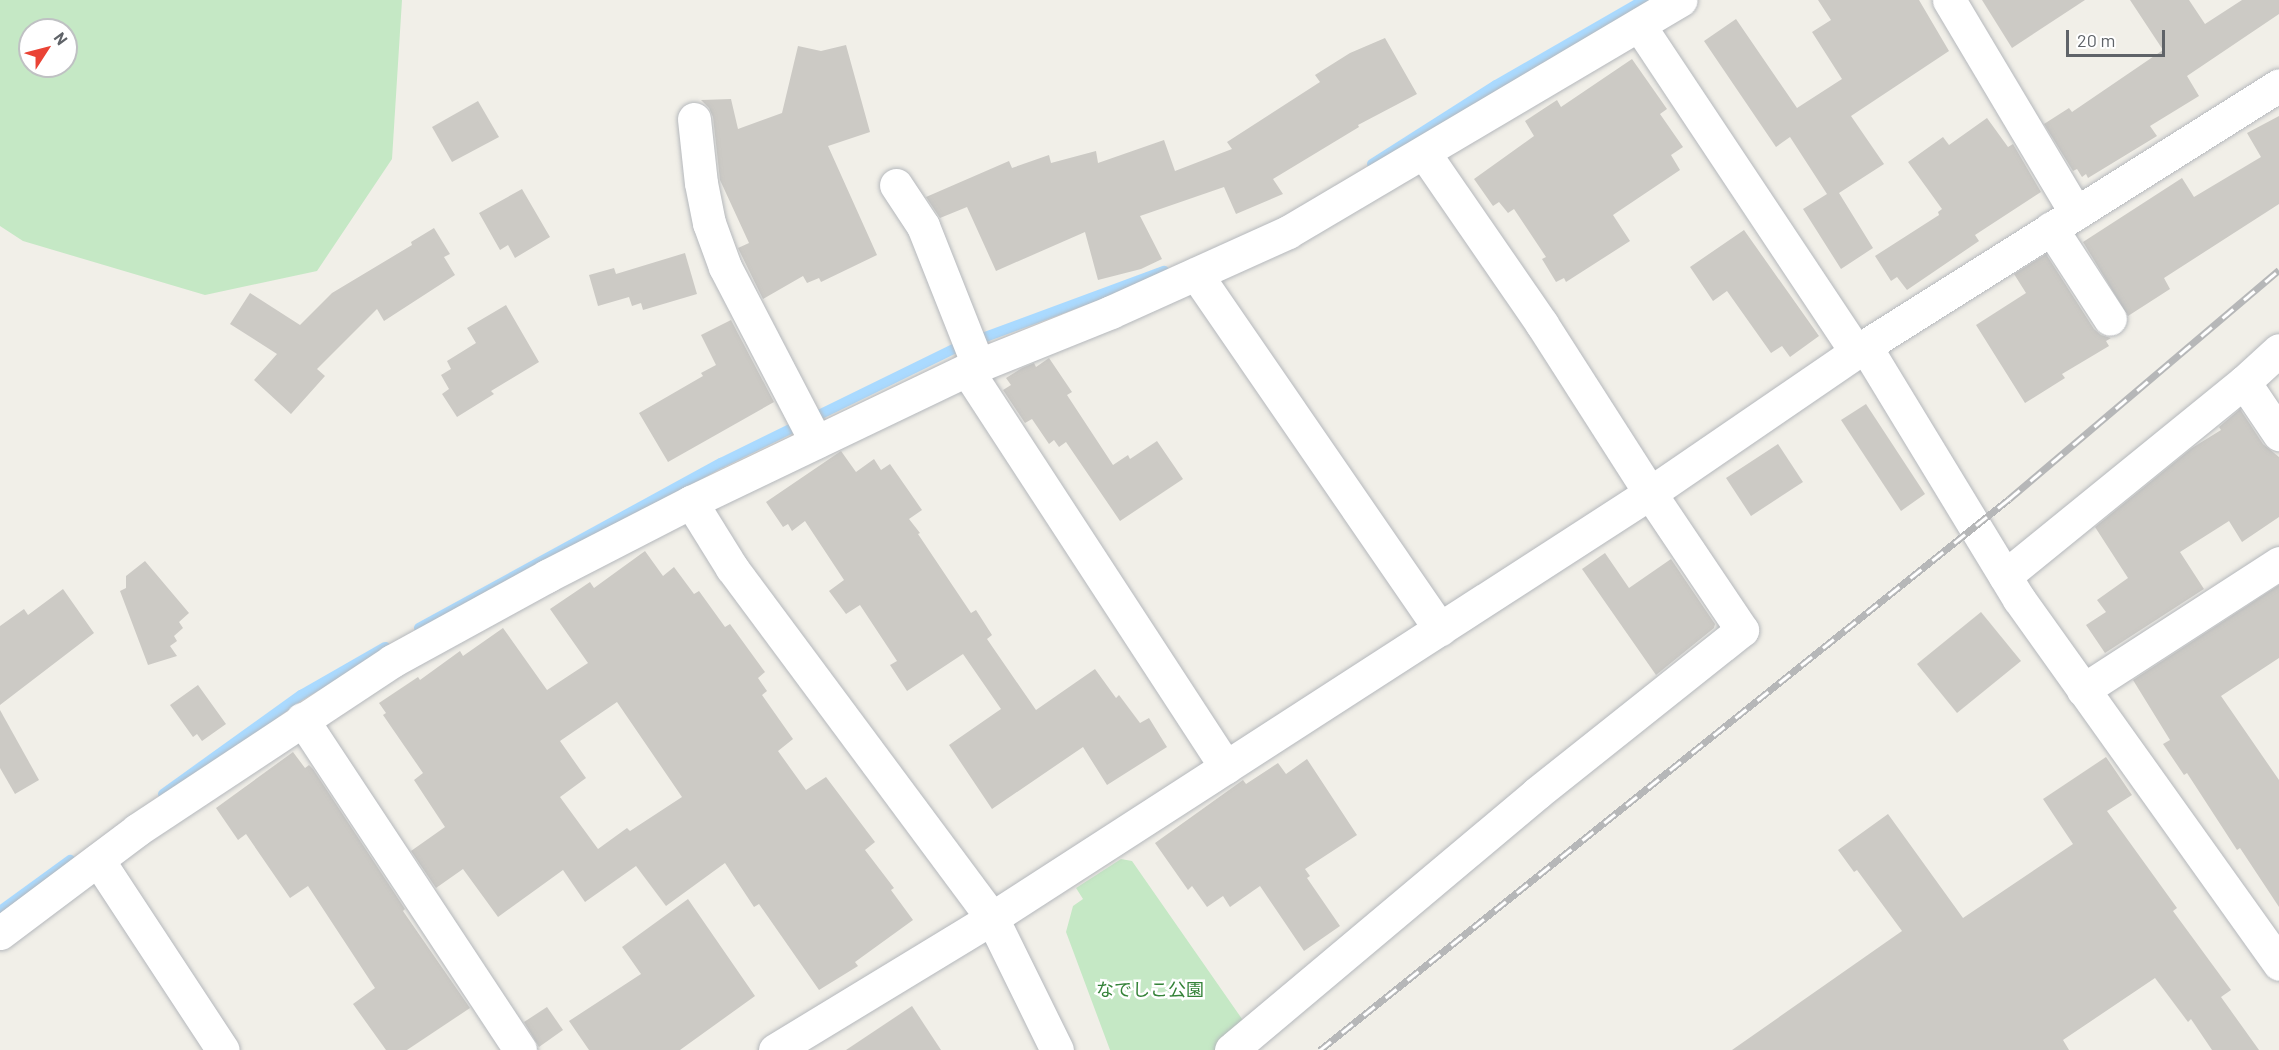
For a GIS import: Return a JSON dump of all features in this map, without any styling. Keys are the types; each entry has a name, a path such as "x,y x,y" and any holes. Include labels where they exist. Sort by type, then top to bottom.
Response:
{"street":[{"path":"0,933 137,830 392,661 548,576 691,502 972,367 1111,312 1288,232 1681,0"},
{"path":"1949,0 2064,220 2110,320"},
{"path":"1639,25 1861,348 2005,576 2279,964"},
{"path":"776,1050 992,918 1650,493 1861,348 2279,85"},
{"path":"694,119 700,183 709,222 725,267 816,442"},
{"path":"1231,1050 1537,793 1742,630 1650,493 1542,324 1424,153"},
{"path":"896,185 923,226 972,367 1226,767"},
{"path":"1196,274 1440,629"},
{"path":"2005,576 2244,382 2279,350"},
{"path":"2244,382 2279,434"},
{"path":"691,502 732,568 992,918 1057,1050"},
{"path":"2084,690 2279,563"},
{"path":"302,719 520,1050"},
{"path":"98,860 223,1050"}],"green space":[{"path":"0,0 402,0 392,159 317,271 205,295 23,241 0,226"},
{"name":"なでしこ公園","path":"1121,859 1132,861 1249,1029 1222,1050 1110,1050 1066,932 1073,906 1083,899 1076,888"}],"building":[{"path":"1818,0 1919,0 1949,51 1851,116 1884,164 1839,193 1873,248 1841,269 1803,209 1827,194 1790,137 1776,147 1704,41 1736,19 1797,108 1842,79 1812,32 1831,20"},
{"path":"1982,0 2085,0 2012,48"},
{"path":"2130,0 2189,0 2205,24 2242,0 2279,0 2279,14 2187,76 2199,96 2150,126 2157,136 2088,178 2086,174 2082,177 2077,169 2073,171 2044,124 2069,108 2072,112 2163,50"},
{"path":"1385,38 1417,94 1358,125 1359,127 1273,179 1283,194 1236,214 1224,187 1140,216 1162,259 1141,269 1098,280 1085,232 996,271 967,207 940,218 926,197 1009,161 1012,168 1049,155 1051,163 1096,151 1098,163 1164,140 1175,171 1232,149 1227,142 1320,82 1315,75 1350,53"},
{"path":"846,45 870,132 828,146 877,255 821,282 819,278 807,283 803,276 763,299 738,248 749,243 720,180 713,117 709,108 701,100 731,99 738,129 782,113 798,46 821,51"},
{"path":"1632,59 1667,109 1660,114 1683,147 1671,155 1680,170 1613,215 1630,241 1566,282 1564,278 1556,282 1542,259 1546,257 1514,209 1508,213 1499,202 1493,206 1474,179 1534,136 1525,121 1557,100 1561,107"},
{"path":"478,101 499,137 452,162 432,127"},
{"path":"2279,116 2279,204 2164,278 2170,289 2128,316 2083,242 2182,178 2194,197 2261,157 2247,133"},
{"path":"1987,118 2008,147 2013,144 2041,192 1975,235 1979,241 1907,290 1897,277 1891,281 1875,256 1939,215 1938,212 1942,209 1908,162 1943,137 1949,145"},
{"path":"522,189 550,237 515,258 508,245 500,250 479,213"},
{"path":"434,228 450,254 444,257 455,275 384,321 377,309 317,369 325,376 291,414 254,380 277,354 230,324 250,293 300,325 332,293 412,245 411,242"},
{"path":"1744,230 1819,336 1790,357 1782,346 1771,353 1727,291 1713,301 1690,267"},
{"path":"685,253 697,294 643,310 641,303 632,306 629,297 598,306 589,275 614,268 616,274"},
{"path":"2046,254 2094,329 2101,335 2111,338 2106,341 2109,346 2062,374 2065,378 2025,403 1976,325 2026,293 2014,274"},
{"path":"506,305 539,362 491,391 494,394 457,417 442,394 449,389 441,375 451,369 447,361 476,343 467,328"},
{"path":"731,320 774,402 668,462 639,413 703,376 701,373 716,365 701,335"},
{"path":"1049,358 1072,392 1067,395 1113,465 1128,455 1130,459 1157,441 1183,479 1120,521 1066,442 1059,447 1054,440 1049,444 1032,419 1025,423 1003,390 1011,385 1006,378 1034,363 1036,367"},
{"path":"1866,404 1925,494 1901,511 1841,420"},
{"path":"2240,409 2263,444 2279,457 2279,517 2242,542 2229,521 2180,552 2204,589 2105,653 2086,625 2106,612 2097,600 2128,578 2095,527 2192,448 2221,430 2219,427"},
{"path":"1778,444 1803,482 1751,516 1726,478"},
{"path":"841,451 856,472 874,459 881,470 890,464 922,510 909,519 971,613 976,610 992,635 987,639 1036,710 1095,669 1116,698 1119,695 1140,723 1149,718 1167,747 1107,785 1083,747 992,809 949,745 1001,709 963,654 907,691 890,665 897,661 860,605 846,614 829,591 844,580 805,521 792,531 788,524 783,527 766,502"},
{"path":"645,551 663,576 674,567 694,594 699,591 725,627 730,624 765,672 758,678 767,691 762,695 793,739 778,751 806,790 826,777 875,842 865,850 894,888 891,890 913,920 855,962 858,966 819,990 759,904 754,907 725,863 666,906 636,866 585,902 563,870 498,917 463,869 436,888 411,851 445,827 414,780 423,773 383,715 386,713 379,703 418,677 420,680 460,651 463,656 503,628 547,690 588,663 550,609 590,582 594,588","holes":["617,702 682,797 630,831 627,828 598,849 560,797 586,778 560,741"]},
{"path":"1605,553 1629,588 1671,559 1715,624 1714,628 1656,675 1582,569"},
{"path":"145,561 189,613 179,622 183,628 174,636 177,641 170,646 177,656 148,665 120,591 126,588 126,576"},
{"path":"2279,585 2279,658 2221,696 2279,780 2279,907 2240,848 2237,850 2187,773 2184,775 2163,744 2170,740 2133,680"},
{"path":"63,589 94,633 0,705 0,626 24,609 28,615"},
{"path":"1981,612 2021,661 1957,713 1917,664"},
{"path":"198,685 226,724 202,741 197,734 193,737 170,705"},
{"path":"0,710 39,780 15,794 0,768"},
{"path":"293,752 305,768 309,765 313,769 405,909 403,911 470,1008 407,1050 386,1050 353,1004 375,988 308,886 290,898 246,834 238,840 216,808"},
{"path":"2106,757 2132,795 2107,811 2177,908 2173,911 2231,990 2221,997 2259,1050 2212,1050 2191,1019 2188,1022 2155,978 2063,1040 2069,1050 1732,1050 1902,931 1857,870 1854,872 1838,850 1888,814 1963,918 2073,844 2043,799"},
{"path":"1307,759 1357,835 1305,869 1310,876 1307,878 1340,926 1304,951 1260,886 1230,907 1223,896 1207,907 1192,886 1188,890 1155,843 1243,780 1246,784 1278,763 1286,774"},
{"path":"688,899 755,996 680,1050 589,1050 569,1021 641,974 622,947"},
{"path":"912,1006 941,1050 846,1050"},
{"path":"547,1007 563,1030 539,1047 524,1022"}],"waterway":[{"path":"1372,164 1496,85 1644,0"},
{"path":"419,628 721,463 958,347 1164,271"},
{"path":"163,794 301,695 385,647"},
{"path":"0,911 70,860"}],"railway":[{"path":"1320,1050 2009,499 2279,270"}]}
